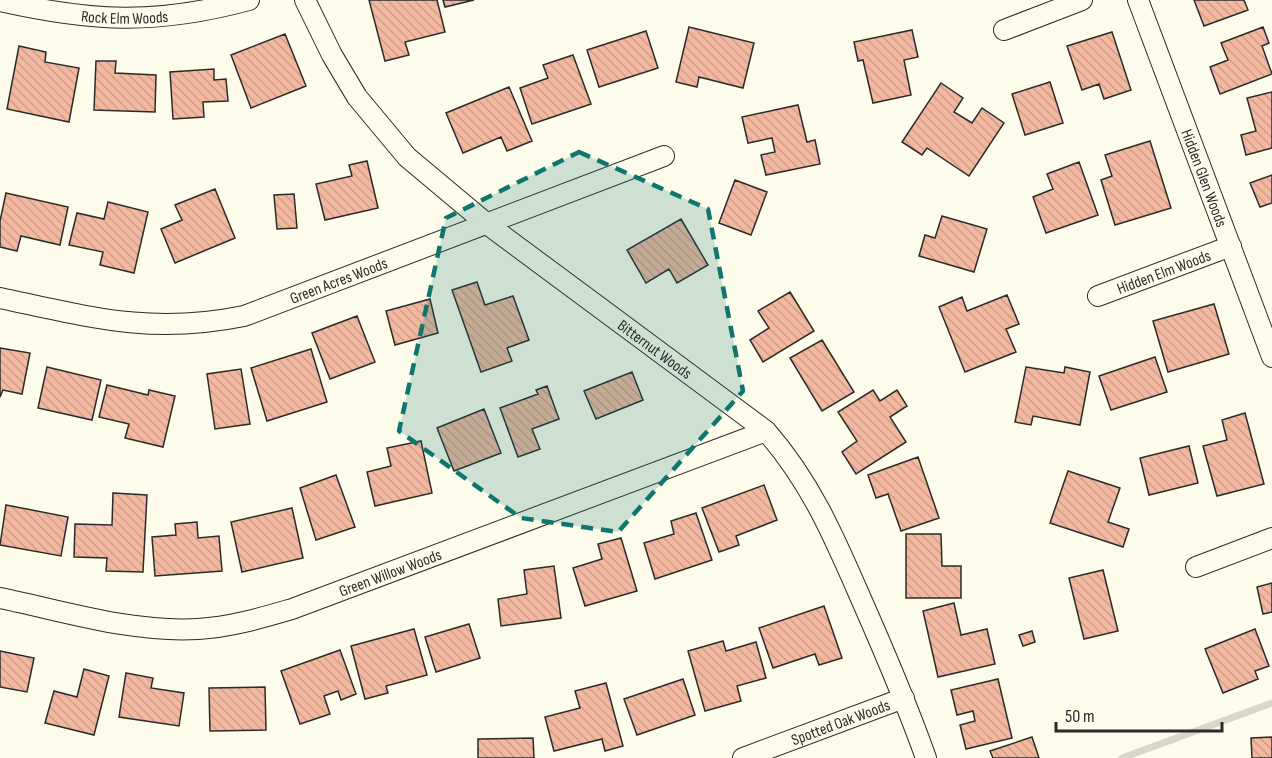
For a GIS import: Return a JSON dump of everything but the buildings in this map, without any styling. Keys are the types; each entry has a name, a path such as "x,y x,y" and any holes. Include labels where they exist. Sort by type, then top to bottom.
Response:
{"street":[{"name":"Rock Elm Woods","path":"0,1 85,17 127,20 168,17 249,0"},
{"name":"Bitternut Woods","path":"305,0 332,55 357,97 407,157 487,224 766,431 787,454 825,515 904,698 926,758"},
{"path":"1004,30 1082,0"},
{"name":"Hidden Glen Woods","path":"1138,0 1272,357"},
{"name":"Green Acres Woods","path":"0,298 118,323 182,326 213,322 275,306 664,156"},
{"name":"Hidden Elm Woods","path":"1098,296 1231,246"},
{"name":"Green Willow Woods","path":"0,598 134,626 198,629 230,625 292,609 766,431"},
{"path":"1196,567 1272,538"},
{"name":"Spotted Oak Woods","path":"743,758 904,698"}],"highlighted area":[{"path":"579,152 708,209 743,391 618,532 521,518 399,431 446,218"}],"waterway":[{"path":"1122,758 1272,703"}]}
